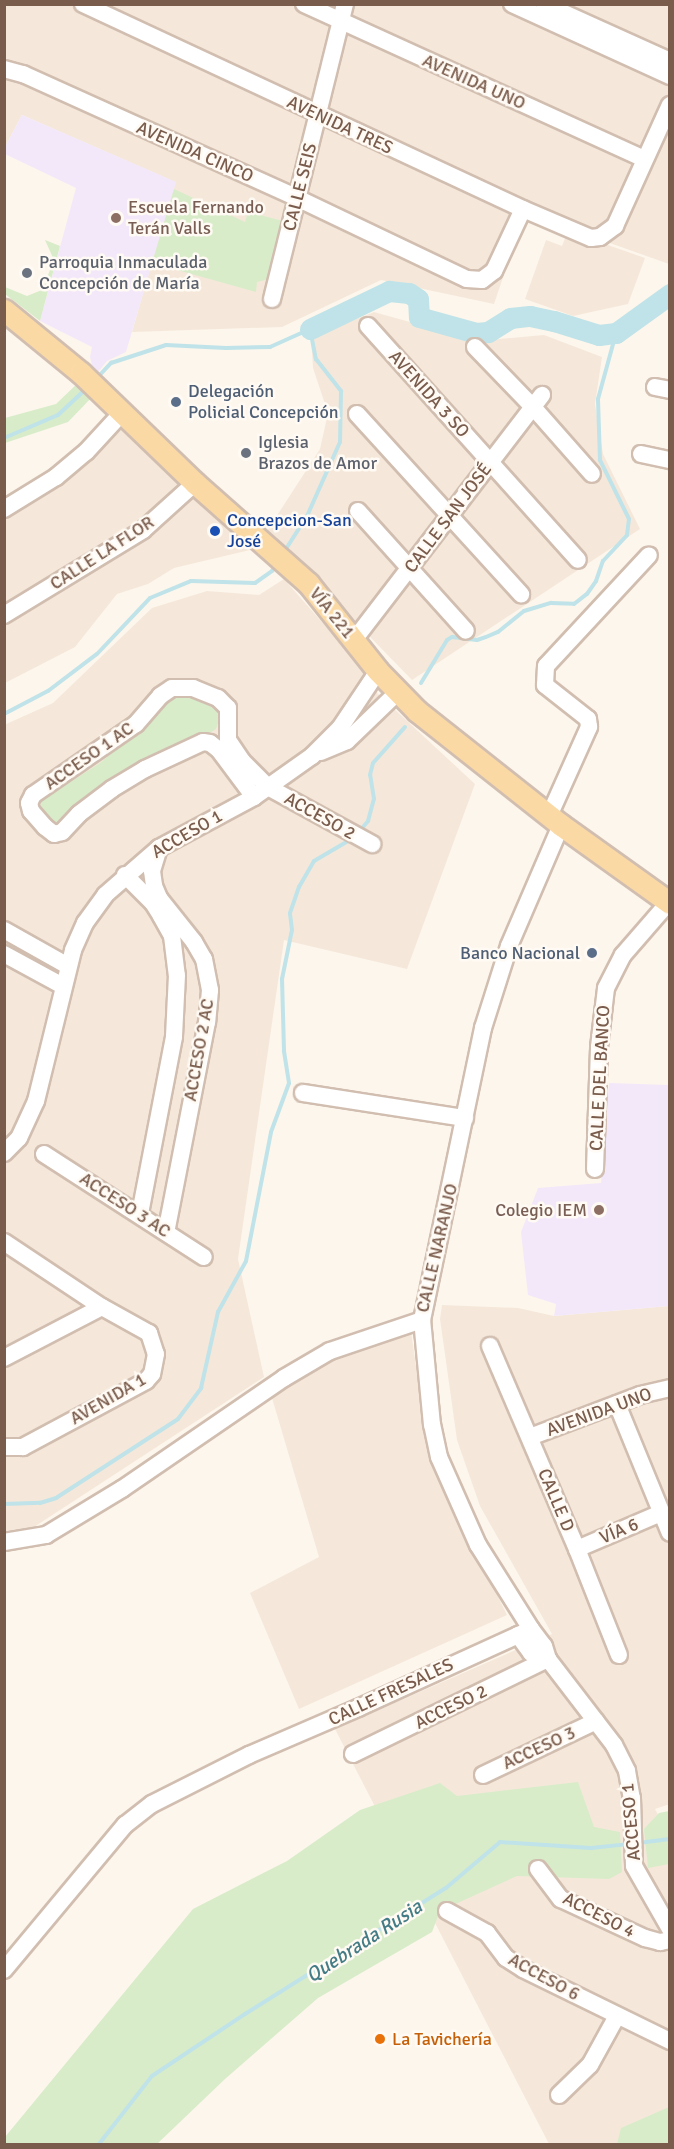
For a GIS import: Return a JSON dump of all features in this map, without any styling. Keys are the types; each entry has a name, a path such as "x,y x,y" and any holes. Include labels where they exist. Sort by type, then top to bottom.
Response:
{"main road":[{"name":"VÍA 221","path":"4,310 81,373 195,483 261,539 308,583 378,670 417,711 555,821 669,902"}],"street":[{"name":"AVENIDA TRES","path":"83,4 583,236 600,237 615,226 644,159"},
{"name":"AVENIDA UNO","path":"304,4 343,13 644,159"},
{"path":"512,4 669,76"},
{"path":"544,4 669,61"},
{"name":"CALLE SEIS","path":"272,299 343,13"},
{"name":"AVENIDA CINCO","path":"4,69 33,79 297,198 467,279 482,280 494,272 523,209"},
{"path":"644,159 669,105"},
{"name":"AVENIDA 3 SO","path":"368,326 578,560"},
{"path":"475,347 537,401 592,474"},
{"name":"CALLE SAN JOSÉ","path":"354,640 537,401"},
{"path":"4,509 56,477 86,452 121,414"},
{"path":"357,414 521,594"},
{"path":"641,454 669,460"},
{"name":"CALLE LA FLOR","path":"4,615 143,530 195,483"},
{"path":"358,511 466,631"},
{"name":"CALLE NARANJO","path":"4,1542 46,1535 122,1489 284,1378 330,1351 422,1320 494,992 589,727 588,719 545,685 546,666 649,555"},
{"name":"ACCESO 1","path":"4,1153 19,1138 36,1101 68,966 85,923 105,895 125,875 159,848 254,797 312,756 340,728 378,670"},
{"name":"ACCESO 1 AC","path":"254,797 219,750 210,743 203,742 145,769 112,789 79,814 62,832 54,834 45,828 31,811 29,803 33,795 136,724 160,696 172,688 201,690 223,702 230,717 228,740 242,761 268,787"},
{"name":"ACCESO 1","path":"312,756 347,741 398,692"},
{"name":"ACCESO 2","path":"268,787 372,844"},
{"name":"ACCESO 2 AC","path":"140,1213 174,1037 178,995 178,933 154,886 153,865 159,848"},
{"name":"ACCESO 2 AC","path":"125,875 204,959 209,976 210,1002 166,1232"},
{"name":"CALLE DEL BANCO","path":"595,1169 600,1038 606,988 623,955 669,902"},
{"path":"6,936 68,966"},
{"path":"4,954 63,986"},
{"path":"174,1037 202,1043"},
{"path":"303,1093 465,1118"},
{"path":"157,1130 183,1137"},
{"name":"ACCESO 3 AC","path":"44,1154 140,1213 204,1257"},
{"name":"AVENIDA 1","path":"4,1447 23,1446 146,1381 152,1374 156,1354 149,1333 102,1307 6,1246"},
{"path":"4,1358 102,1307"},
{"path":"422,1320 432,1425 439,1457 478,1545 524,1632"},
{"name":"CALLE D","path":"490,1346 577,1549 619,1655"},
{"name":"AVENIDA UNO","path":"530,1437 617,1404 669,1388"},
{"path":"617,1404 669,1533"},
{"name":"VÍA 6","path":"577,1549 661,1513"},
{"name":"ACCESO 1","path":"524,1632 531,1653 548,1659 614,1745 627,1771 632,1798 633,1862 636,1872 669,1929"},
{"name":"CALLE FRESALES","path":"4,1970 124,1825 152,1804 249,1755 524,1632"},
{"name":"ACCESO 2","path":"353,1754 548,1659"},
{"name":"ACCESO 3","path":"483,1775 596,1721"},
{"name":"ACCESO 4","path":"538,1869 561,1899 645,1938 660,1942 669,1940"},
{"name":"ACCESO 6","path":"447,1911 487,1933 506,1958 523,1969 617,2016"},
{"path":"559,2095 590,2065 617,2016 669,2041"}],"shaded area":[{"path":"5,5 669,5 669,264 525,213 494,304 381,280 282,327 132,332 175,182 22,115 5,147"},
{"name":"Escuela Fernando Terán Valls","path":"22,115 176,182 126,352 107,361 95,376 90,357 92,347 40,321 76,188 5,154 5,147"},
{"path":"568,231 645,258 628,304 573,316 525,299 546,240 562,246"},
{"path":"374,312 478,341 544,335 602,357 595,404 603,454 640,529 412,680 267,531 320,449 328,413 313,368 311,337"},
{"path":"124,428 250,550 174,568 148,584 117,594 75,647 5,683 5,516 76,470"},
{"path":"284,579 357,662 378,694 475,784 407,969 284,940 238,1259 264,1377 34,1527 5,1531 4,725 53,703 152,608 207,591 259,595"},
{"name":"Colegio IEM","path":"609,1083 669,1085 669,1306 554,1316 556,1304 528,1295 521,1232 538,1188 601,1183"},
{"path":"442,1305 518,1308 554,1316 669,1306 670,1804 655,1809 670,1836 669,2144 549,2144 335,1729 552,1634 480,1506 457,1440 440,1319"},
{"path":"410,1324 429,1457 507,1615 299,1709 250,1593 319,1557 272,1398 291,1381"}],"green space":[{"path":"174,189 245,222 248,212 283,221 269,279 257,282 256,292 152,263"},
{"path":"45,240 60,246 40,321 5,294 5,287 27,296 42,290 54,260"},
{"path":"80,381 94,395 68,422 5,443 5,418 56,404"},
{"path":"180,694 204,696 218,708 220,718 216,729 52,827 39,812 41,801 100,763 145,726 169,697"},
{"path":"578,1782 594,1827 620,1832 622,1872 609,1879 517,1876 440,1911 432,1932 318,1998 225,2079 157,2144 5,2144 5,2137 193,1909 287,1861 360,1810 440,1783 457,1796"},
{"path":"669,1811 669,1864 648,1868 644,1829 659,1813"},
{"path":"669,2107 669,2144 617,2144 621,2128"}],"waterway":[{"path":"310,329 389,291 409,293 418,299 419,317 476,333 488,332 510,318 530,316 599,335 616,333 670,294"},
{"path":"97,378 111,363 166,345 226,348 270,347 310,329 316,359 341,391 340,442 307,516 284,552"},
{"path":"421,683 447,640 452,637 477,640 498,632 524,611 551,603 574,604 587,594 596,581 603,561 627,535 629,519 600,460 598,399 616,333"},
{"path":"4,438 58,415 87,388"},
{"path":"4,714 48,691 97,654 150,598 191,581 255,583 272,571 277,563"},
{"path":"358,833 368,821 374,799 370,775 373,763 405,727"},
{"path":"4,1504 40,1503 56,1498 178,1419 201,1388 218,1312 246,1261 271,1132 289,1083 284,1050 282,979 292,930 290,913 299,887 314,861 353,838"},
{"name":"Quebrada Rusia","path":"638,1843 670,1839"},
{"name":"Quebrada Rusia","path":"99,2144 152,2076 245,2014 446,1888 500,1842 591,1848 628,1844"}],"place":[{"name":"Escuela Fernando Terán Valls","path":"116,218"},
{"name":"Parroquia Inmaculada Concepción de María","path":"27,273"},
{"name":"Delegación Policial Concepción","path":"176,402"},
{"name":"Iglesia Brazos de Amor","path":"246,453"},
{"name":"Concepcion-San José","path":"215,531"},
{"name":"Banco Nacional","path":"592,953"},
{"name":"Colegio IEM","path":"599,1210"},
{"name":"La Tavichería","path":"380,2039"}]}
